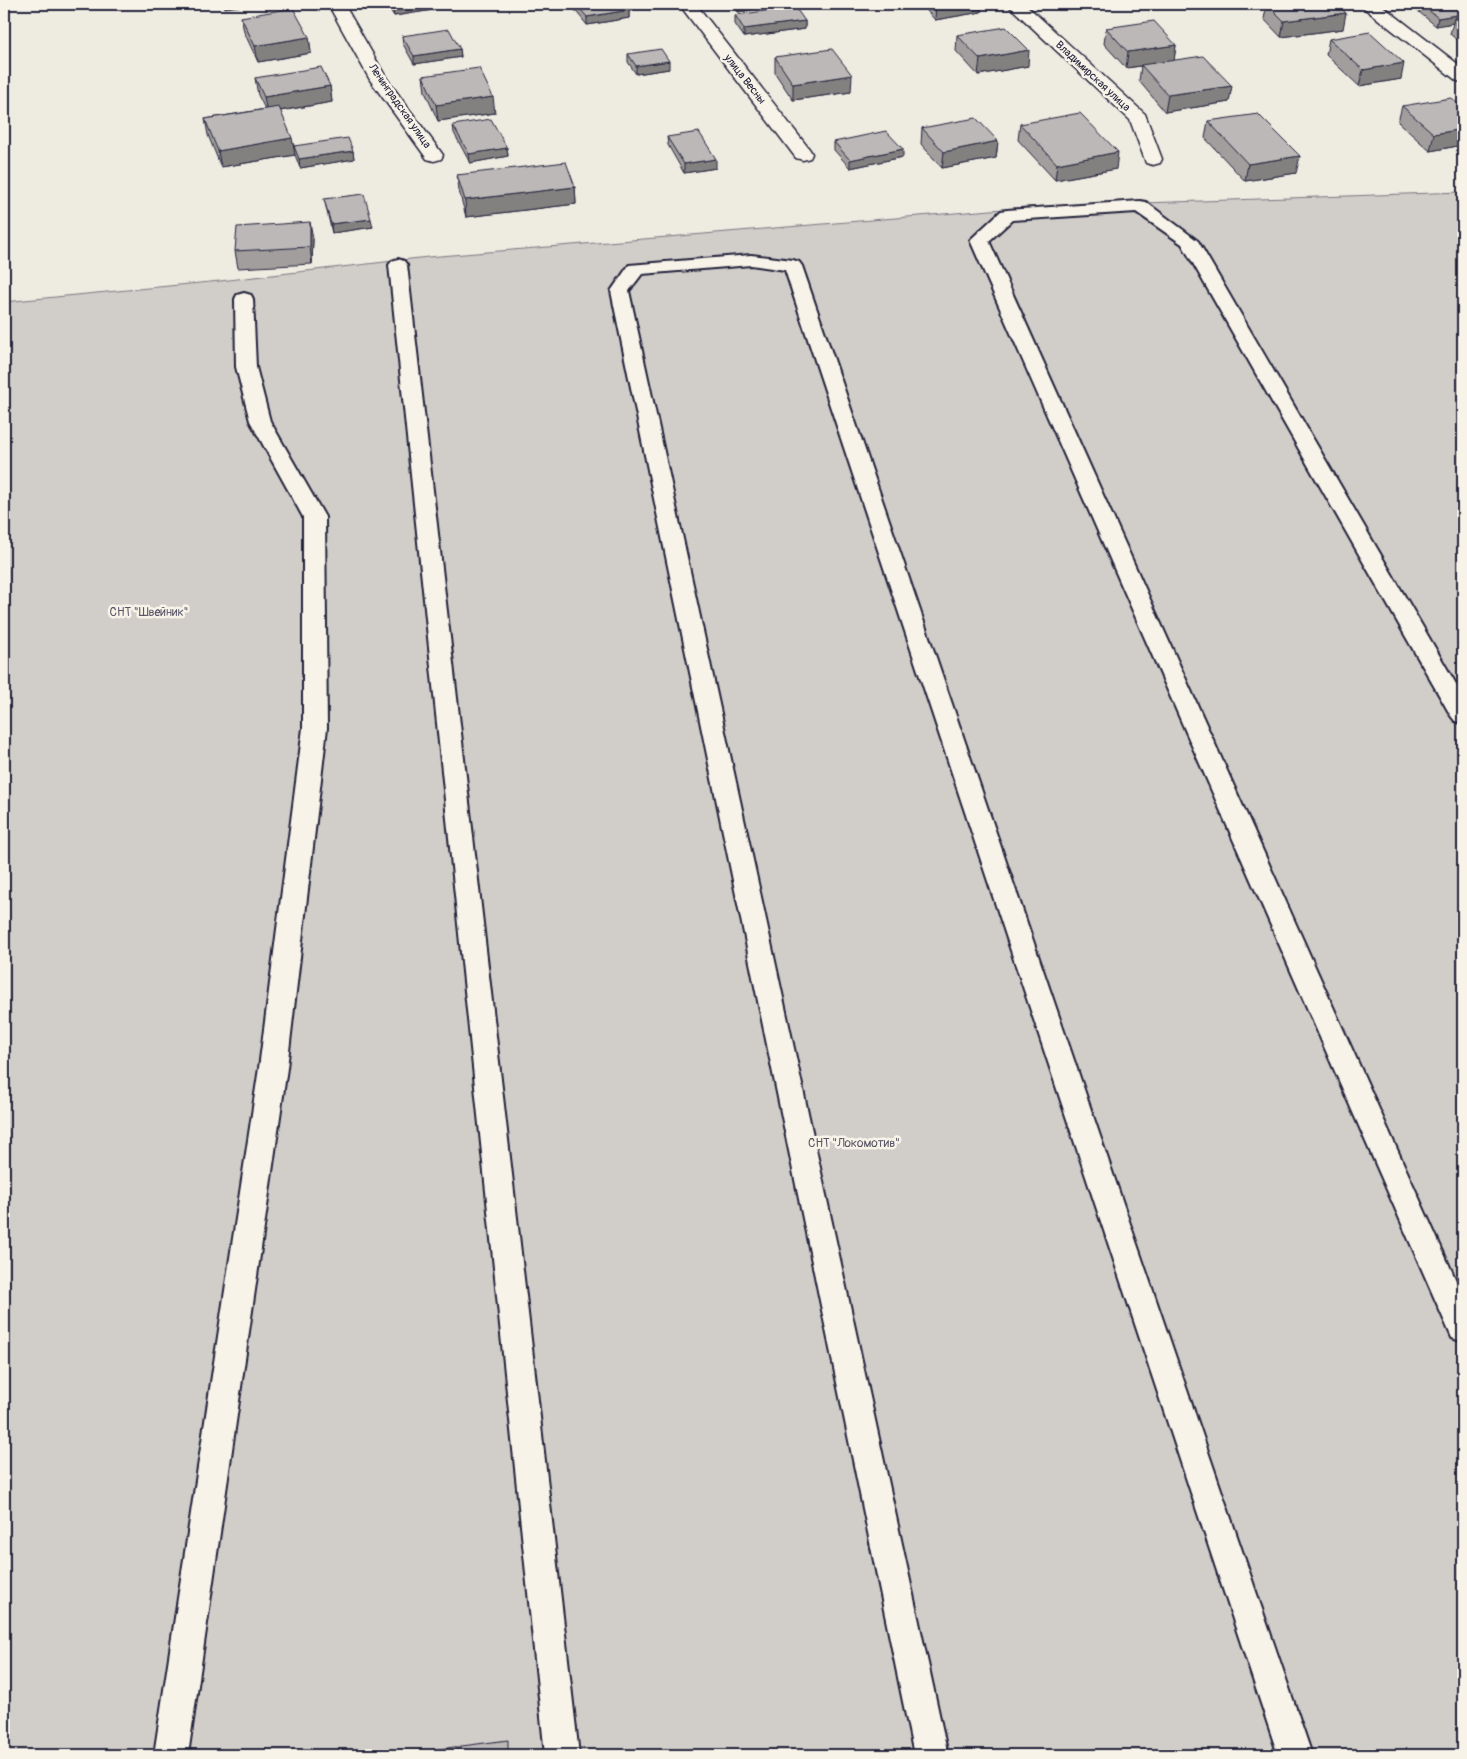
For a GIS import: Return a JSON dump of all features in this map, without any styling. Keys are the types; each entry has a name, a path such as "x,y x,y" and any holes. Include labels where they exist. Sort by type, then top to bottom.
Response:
{"street":[{"name":"Ленинградская улица","path":"336,4 379,80 434,155"},
{"name":"улица Весны","path":"687,4 803,154"},
{"name":"Владимирская улица","path":"1015,4 1138,118 1153,159"},
{"path":"1370,4 1463,78"}],"lane":[{"path":"1463,716 1188,241 1140,206 1007,215 980,240 1463,1329"},
{"path":"931,1755 620,291 636,269 751,260 793,266 1295,1755"},
{"path":"398,265 562,1755"},
{"path":"172,1755 273,1068 314,728 314,517 260,421 246,368 244,299"}],"green space":[{"name":"СНТ \"Локомотив\"","path":"1463,192 1463,1755 4,1755 4,302 220,281 428,257 1027,207"}],"building":[{"path":"576,4 624,4 629,10 587,17"},
{"path":"1267,4 1337,4 1346,13 1284,21"},
{"path":"1421,4 1463,4 1463,14 1438,18"},
{"path":"795,7 805,21 744,29 735,15"},
{"path":"293,8 309,37 255,46 241,17"},
{"path":"1463,17 1463,26 1454,18"},
{"path":"1154,21 1176,45 1128,52 1106,28"},
{"path":"1006,27 1029,50 980,59 957,35"},
{"path":"449,29 460,49 414,56 402,36"},
{"path":"1370,32 1404,63 1363,70 1329,39"},
{"path":"661,49 669,61 636,66 628,54"},
{"path":"832,49 852,75 793,84 775,57"},
{"path":"1203,56 1232,86 1168,95 1141,65"},
{"path":"321,67 330,86 264,97 255,78"},
{"path":"479,68 493,97 436,105 423,76"},
{"path":"1451,98 1463,108 1463,129 1434,134 1402,106"},
{"path":"279,107 292,138 218,151 205,119"},
{"path":"1080,113 1118,152 1057,164 1020,124"},
{"path":"1258,114 1300,156 1248,164 1208,121"},
{"path":"976,118 998,141 944,152 922,128"},
{"path":"491,119 507,148 469,154 453,125"},
{"path":"886,131 903,149 850,160 834,142"},
{"path":"699,132 716,159 684,164 667,137"},
{"path":"348,138 353,151 299,159 294,146"},
{"path":"566,162 575,187 465,200 457,175"},
{"path":"364,194 371,219 331,224 324,199"},
{"path":"310,222 310,247 235,251 237,227"},
{"path":"508,1740 508,1755 431,1755 431,1750"}],"park label":[{"name":"СНТ \"Швейник\"","path":"149,612"}]}
